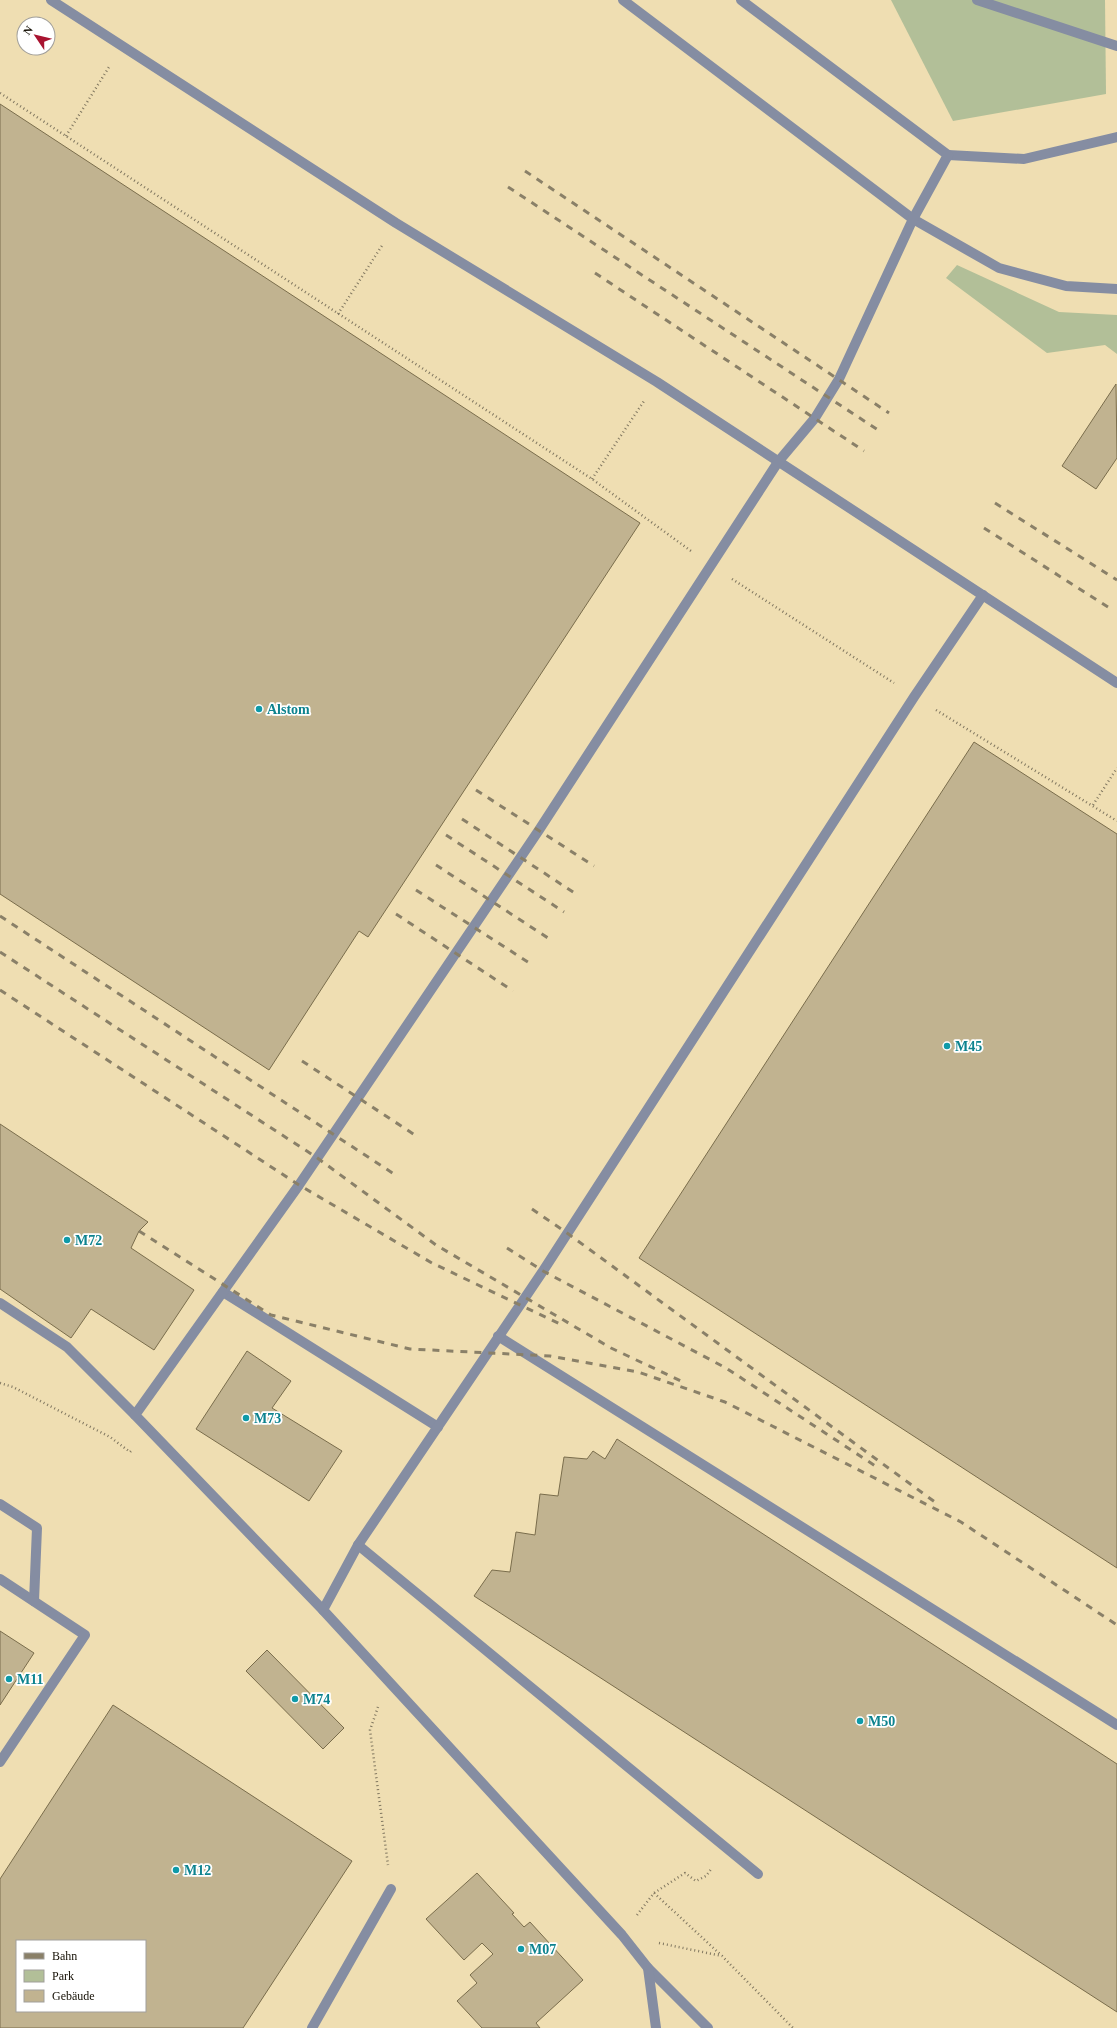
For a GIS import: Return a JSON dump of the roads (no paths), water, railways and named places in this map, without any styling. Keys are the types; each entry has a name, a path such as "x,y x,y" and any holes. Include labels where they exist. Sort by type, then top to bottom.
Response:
{"lane":[{"path":"51,0 396,223 656,382 1117,683"},
{"path":"623,0 914,219 999,268 1066,286 1117,289"},
{"path":"742,0 948,155 1024,159 1117,137"},
{"path":"978,0 1117,46"},
{"path":"135,1415 299,1185 539,830 710,564 778,462 815,418 839,380 914,219 948,155"},
{"path":"323,1610 358,1545 543,1271 914,697 983,595"},
{"path":"223,1292 438,1427"},
{"path":"0,1303 67,1347 135,1415 323,1610 622,1935 648,1968 708,2028"},
{"path":"498,1336 1117,1725"},
{"path":"0,1504 37,1528 34,1601"},
{"path":"358,1545 758,1874"},
{"path":"0,1579 84,1635 0,1762"},
{"path":"312,2028 391,1889"},
{"path":"648,1968 656,2028"}],"railway":[{"path":"525,171 889,413"},
{"path":"508,187 878,430"},
{"path":"595,273 864,451"},
{"path":"995,503 1117,580"},
{"path":"984,528 1108,607"},
{"path":"476,790 594,866"},
{"path":"462,819 576,894"},
{"path":"446,835 564,912"},
{"path":"436,865 548,938"},
{"path":"416,890 531,964"},
{"path":"396,914 513,991"},
{"path":"0,916 394,1174"},
{"path":"0,952 316,1157 436,1245 611,1348 685,1383"},
{"path":"0,990 299,1185 432,1263 560,1324"},
{"path":"302,1061 418,1137"},
{"path":"532,1209 939,1505"},
{"path":"139,1231 271,1315 410,1349 550,1356 638,1372 725,1402 961,1522 1117,1625"},
{"path":"507,1248 543,1271 726,1368 877,1467"}],"place":[{"name":"Alstom","path":"259,709"},
{"name":"M45","path":"947,1046"},
{"name":"M72","path":"67,1240"},
{"name":"M73","path":"246,1418"},
{"name":"M11","path":"9,1679"},
{"name":"M74","path":"295,1699"},
{"name":"M50","path":"860,1721"},
{"name":"M12","path":"176,1870"},
{"name":"M07","path":"521,1949"}]}
